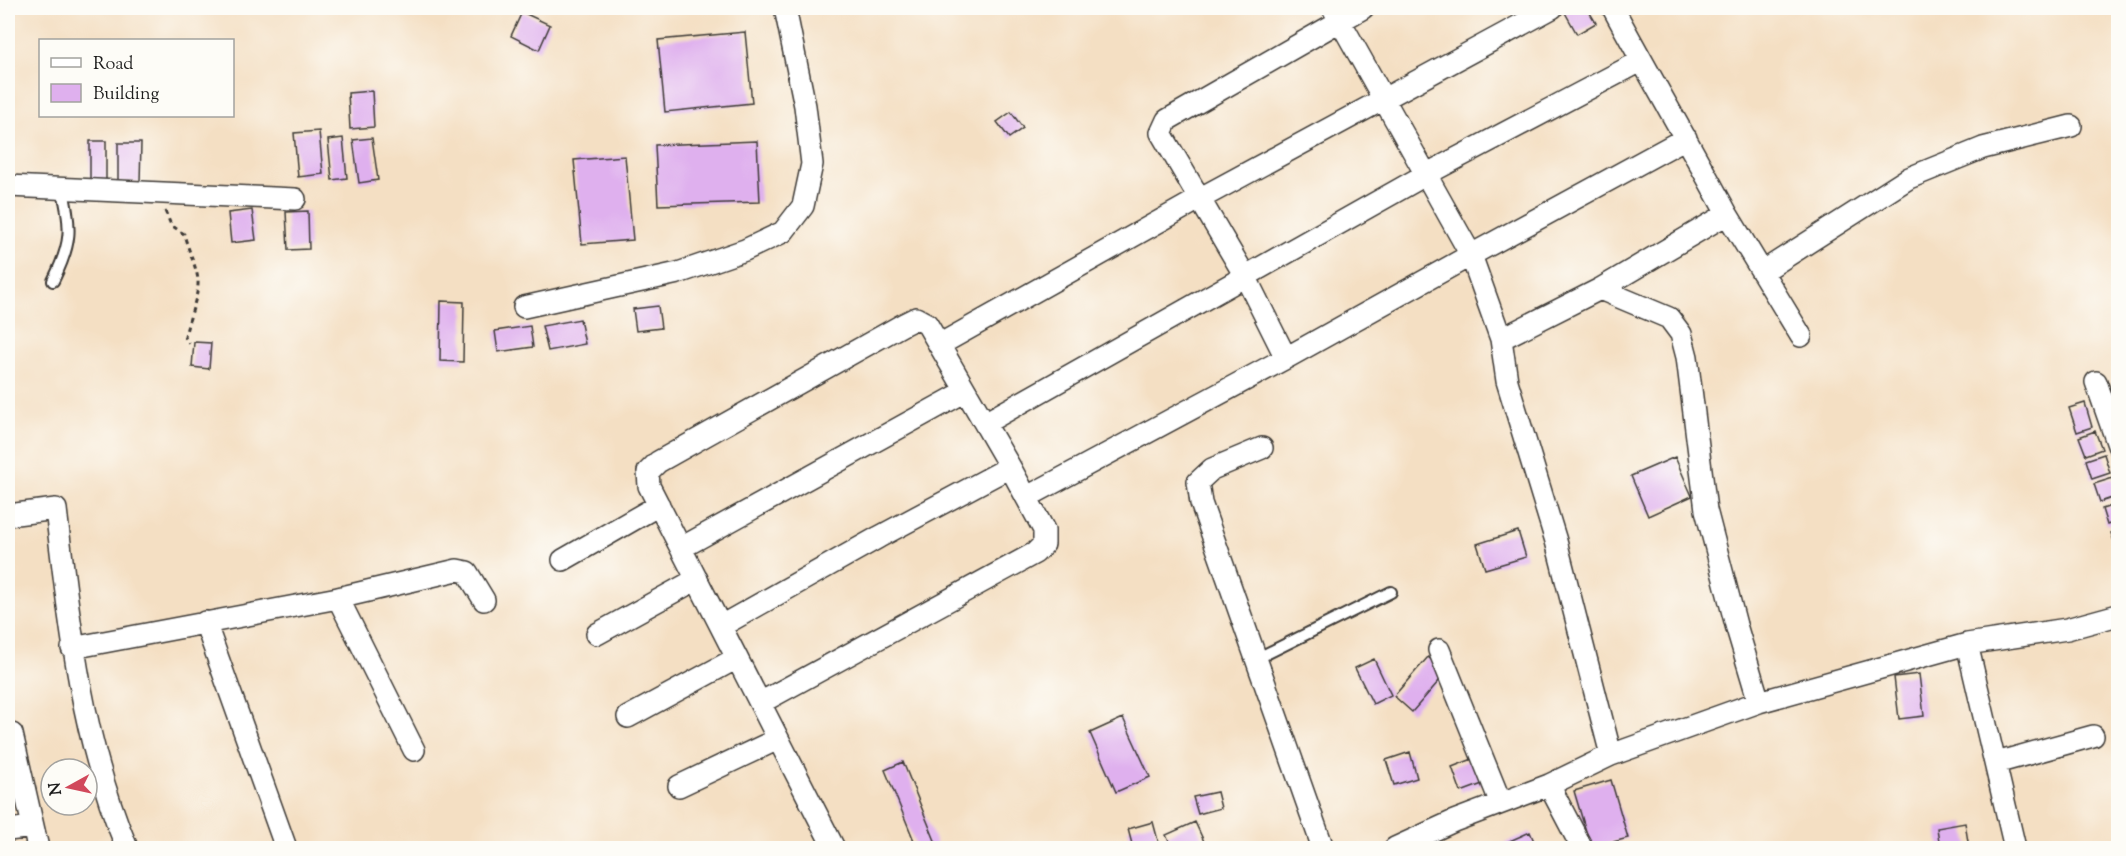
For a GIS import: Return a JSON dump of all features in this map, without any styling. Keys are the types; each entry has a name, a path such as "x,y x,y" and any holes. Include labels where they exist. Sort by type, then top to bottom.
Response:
{"street":[{"path":"524,307 678,273 745,250 783,232 803,206 812,164 805,106 785,8"},
{"path":"1286,358 1245,276 1161,133 1167,120 1337,14 1363,8"},
{"path":"939,345 1199,199 1552,8"},
{"path":"1613,8 1727,214 1801,336"},
{"path":"1337,14 1471,255 1501,339 1507,381 1556,541 1611,755"},
{"path":"986,423 1425,175 1641,61"},
{"path":"1762,272 1909,178 1983,148 2071,126"},
{"path":"1027,497 1286,358 1686,138"},
{"path":"8,186 295,198"},
{"path":"1501,339 1600,289 1727,214"},
{"path":"1600,289 1668,318 1680,334 1687,357 1706,510 1759,702"},
{"path":"760,703 1035,553 1044,543 1044,530 986,423 927,324 916,318 657,462 648,472 649,486 834,849"},
{"path":"2096,382 2118,445"},
{"path":"681,548 966,391"},
{"path":"1262,448 1212,469 1198,482 1201,504 1323,849"},
{"path":"721,626 879,537 1010,467"},
{"path":"563,560 659,505"},
{"path":"8,515 56,508 72,648 109,806 127,849"},
{"path":"72,648 338,598 457,570 467,572 484,600"},
{"path":"597,634 697,579"},
{"path":"338,598 414,750"},
{"path":"1395,849 1500,801 1549,784 1611,755 1759,702 1967,644 2067,629 2118,615"},
{"path":"205,622 286,849"},
{"path":"1967,644 2015,849"},
{"path":"1439,650 1500,801"},
{"path":"628,717 737,657"},
{"path":"10,735 38,849"},
{"path":"1995,763 2093,736"},
{"path":"679,786 778,739"},
{"path":"1549,784 1582,849"},
{"path":"8,830 33,827"}],"lane":[{"path":"53,281 66,254 70,220 62,187"},
{"path":"1256,659 1391,592"}],"path":[{"path":"155,191 171,225 184,234 198,279 197,295 189,315 185,337 189,344"}],"building":[{"path":"1587,8 1596,23 1577,34 1563,9"},
{"path":"522,12 550,25 539,50 511,36"},
{"path":"745,32 752,103 665,112 658,40"},
{"path":"372,91 374,127 350,129 348,93"},
{"path":"1011,112 1023,128 1009,138 997,122"},
{"path":"319,131 323,174 298,177 294,133"},
{"path":"343,138 347,178 332,180 328,140"},
{"path":"372,138 378,180 359,183 353,140"},
{"path":"90,141 106,141 106,181 90,181"},
{"path":"757,141 760,202 658,205 655,145"},
{"path":"118,143 141,143 140,182 118,182"},
{"path":"625,156 633,240 582,244 574,160"},
{"path":"252,210 256,240 231,243 228,213"},
{"path":"308,211 309,249 288,250 286,212"},
{"path":"441,301 464,302 463,362 440,361"},
{"path":"658,306 661,328 636,331 633,309"},
{"path":"580,319 585,344 548,351 542,326"},
{"path":"530,326 533,347 498,352 495,331"},
{"path":"194,342 211,343 209,369 192,367"},
{"path":"2085,403 2092,427 2077,432 2069,408"},
{"path":"2095,431 2102,449 2086,455 2079,437"},
{"path":"2104,454 2110,473 2092,479 2086,460"},
{"path":"1675,457 1692,496 1648,516 1631,476"},
{"path":"2113,478 2118,496 2100,502 2094,484"},
{"path":"2118,504 2118,521 2107,525 2102,509"},
{"path":"2118,530 2118,552 2111,533"},
{"path":"1518,531 1526,557 1485,569 1477,544"},
{"path":"1428,657 1446,673 1412,712 1394,696"},
{"path":"1374,659 1391,695 1373,704 1355,668"},
{"path":"1919,674 1924,716 1899,719 1894,677"},
{"path":"1123,718 1150,777 1116,792 1090,733"},
{"path":"1410,752 1417,778 1394,785 1386,760"},
{"path":"1475,758 1485,783 1461,792 1452,767"},
{"path":"903,762 938,848 917,848 885,770"},
{"path":"1611,780 1628,838 1591,848 1574,791"},
{"path":"1217,792 1221,808 1198,814 1193,797"},
{"path":"1153,822 1160,848 1133,848 1128,829"},
{"path":"1195,822 1207,848 1172,848 1166,835"},
{"path":"1965,823 1969,848 1940,848 1937,828"},
{"path":"1530,832 1537,848 1494,848"}]}
